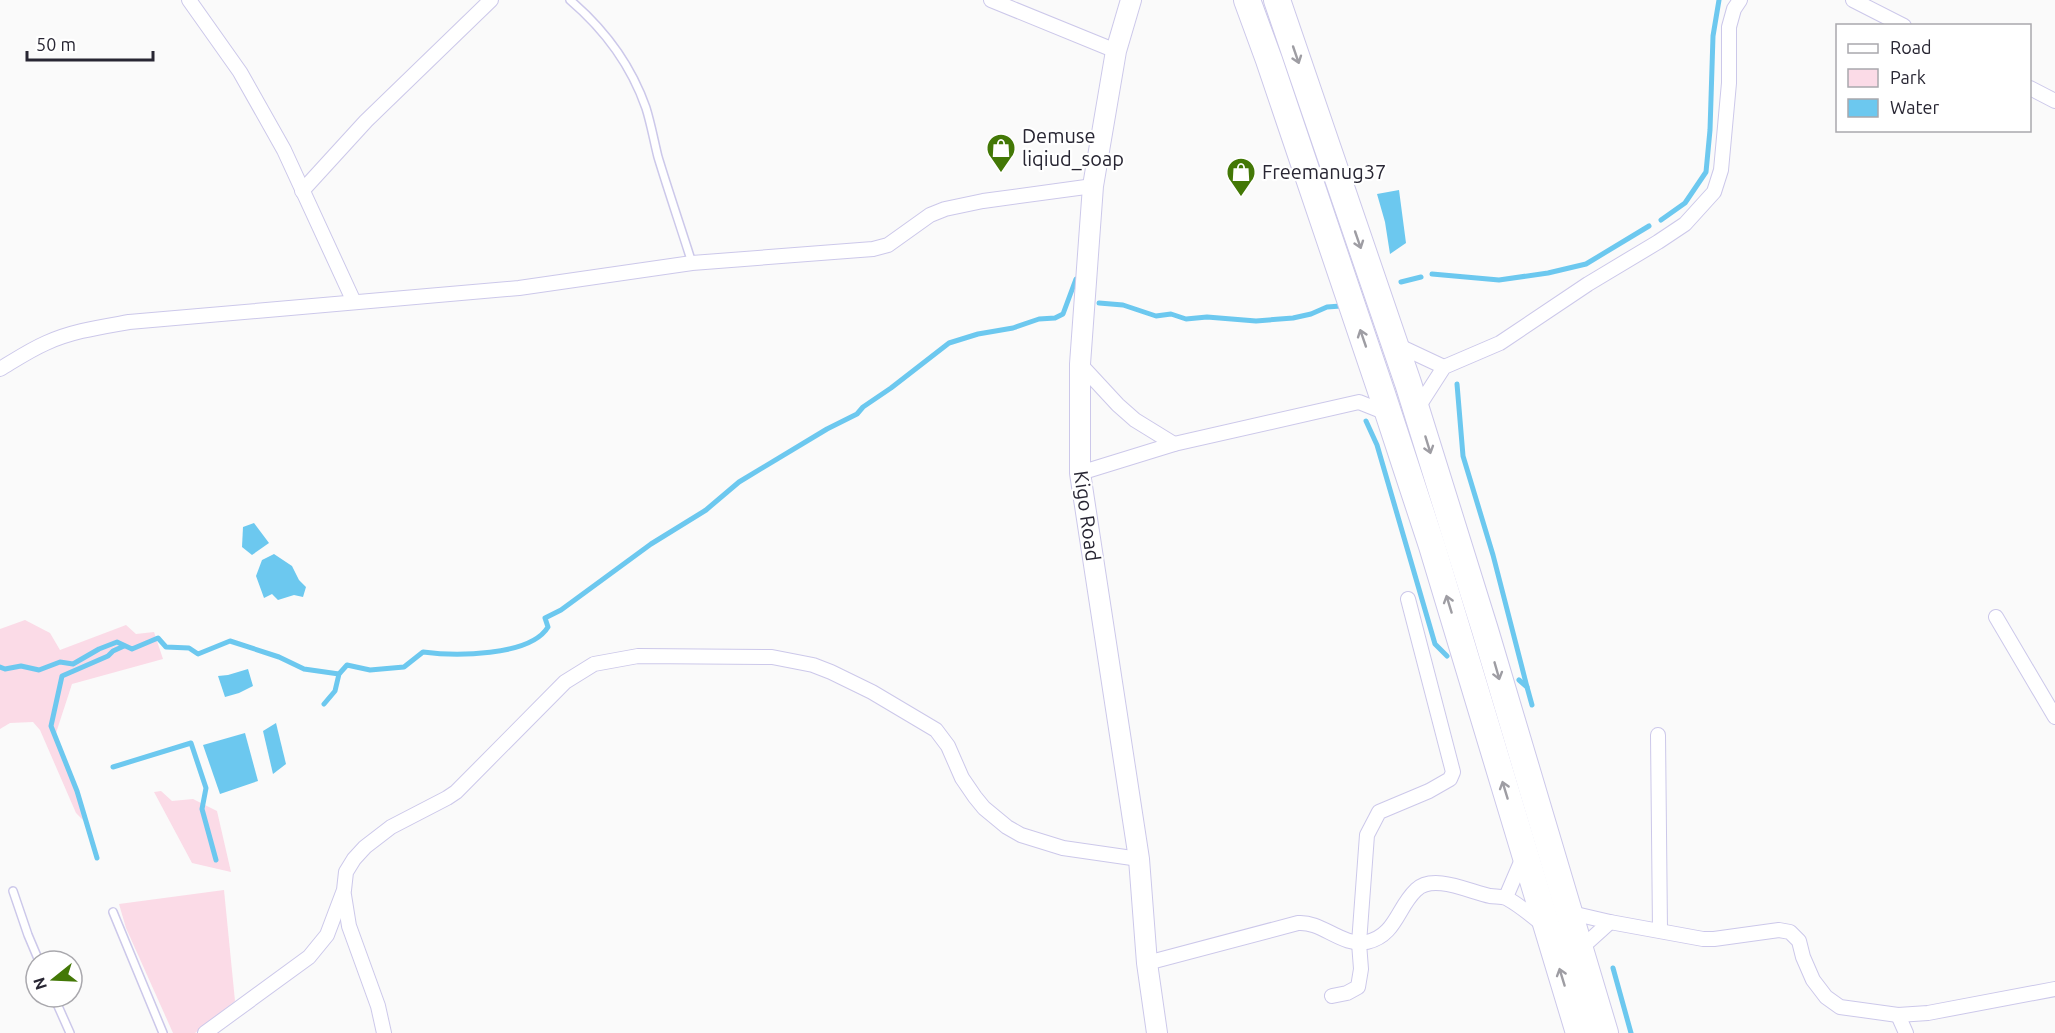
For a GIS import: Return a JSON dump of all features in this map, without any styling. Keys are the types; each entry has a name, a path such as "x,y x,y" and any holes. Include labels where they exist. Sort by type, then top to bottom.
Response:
{"highway":[{"path":"1247,0 1389,414 1579,1033"},
{"path":"1277,0 1417,409 1605,1033"}],"street":[{"path":"189,0 240,72 284,150 354,302"},
{"path":"302,191 366,121 491,0"},
{"name":"Kigo Road","path":"1131,0 1116,51 1093,186 1080,364 1080,473 1139,859 1147,963 1157,1033"},
{"path":"1417,409 1444,367 1500,343 1588,284 1685,224 1703,207 1714,192 1721,170 1729,83 1730,27 1734,9 1740,0"},
{"path":"1853,0 1900,24"},
{"path":"996,1 1116,51"},
{"path":"2031,89 2055,101"},
{"path":"0,369 46,343 79,331 129,322 519,288 692,263 873,249 888,245 930,214 945,208 1093,186"},
{"path":"1395,344 1444,367"},
{"path":"1080,364 1135,420 1174,444"},
{"path":"1359,402 1376,377"},
{"path":"1080,473 1174,444 1359,402 1389,414"},
{"path":"1332,996 1347,993 1358,987 1361,969 1359,943 1367,834 1379,812 1429,791 1450,779 1453,772 1408,599"},
{"path":"1996,617 2055,717"},
{"path":"384,1033 378,1006 349,926 344,890 346,872 365,848 391,827 456,792 565,682 594,664 638,656 772,657 813,665 872,692 936,730 948,746 962,778 984,808 1022,835 1063,848 1139,859"},
{"path":"1658,735 1660,930"},
{"path":"1506,897 1525,854"},
{"path":"1147,963 1298,923 1308,923 1359,943 1367,942 1385,935 1410,896 1424,884 1441,883 1491,896 1506,897 1547,927"},
{"path":"205,1033 309,957 327,935 344,890"},
{"path":"1567,912 1610,922 1714,939 1779,930 1790,932 1799,941 1813,980 1826,997 1840,1007 1898,1015 2055,990"},
{"path":"1579,950 1610,922"},
{"path":"1898,1015 1906,1033"}],"lane":[{"path":"570,0 588,15 612,44 631,74 645,107 658,157 692,263"},
{"path":"14,891 34,949"},
{"path":"113,912 163,1033"},
{"path":"59,1009 70,1033"}],"green space":[{"path":"25,620 50,633 60,650 126,625 136,634 154,632 163,659 72,684 56,733 86,815 87,824 76,813 40,730 33,722 10,723 0,729 0,629"},
{"path":"161,791 172,801 193,799 217,811 231,872 192,863 154,792"},
{"path":"224,890 235,1001 195,1033 173,1033 126,928 119,904"}],"water":[{"path":"1399,190 1406,243 1390,254 1385,222 1377,194"},
{"path":"254,523 269,543 252,555 242,547 243,527"},
{"path":"274,554 292,566 299,580 306,587 303,597 294,595 278,600 272,594 264,598 256,576 262,560"},
{"path":"248,669 253,686 225,697 218,676"},
{"path":"276,723 286,764 273,774 263,731"},
{"path":"245,733 258,781 220,794 203,745"}],"waterway":[{"path":"1661,220 1685,203 1706,172 1710,130 1713,36 1719,0"},
{"path":"1432,274 1499,280 1548,273 1586,264 1649,226"},
{"path":"1401,282 1421,277"},
{"path":"324,704 335,691 339,674 347,665 370,670 404,667 423,652 453,654 490,652 525,644 539,637 548,627 545,618 561,610 651,544 706,510 739,482 827,429 857,414 863,407 949,343 978,334 1013,328 1039,319 1055,318 1063,314 1076,279 1081,279"},
{"path":"1099,303 1123,305 1156,316 1171,314 1186,319 1207,317 1256,321 1293,318 1327,307 1341,306"},
{"path":"1457,384 1463,456 1493,555 1527,687"},
{"path":"1366,421 1377,445 1435,644 1447,656"},
{"path":"0,667 5,669 21,666 39,670 60,662 73,664 117,642 132,649 158,638 166,647 189,648 198,654 230,641 279,657 304,669 339,674"},
{"path":"97,858 77,791 51,726 62,676 108,656 124,646"},
{"path":"1519,680 1527,687 1532,705"},
{"path":"113,767 191,743 206,788 202,809 216,860"},
{"path":"1613,968 1631,1033"}],"place":[{"name":"Demuse liqiud_soap","path":"1001,174"},
{"name":"Freemanug37","path":"1241,198"}]}
